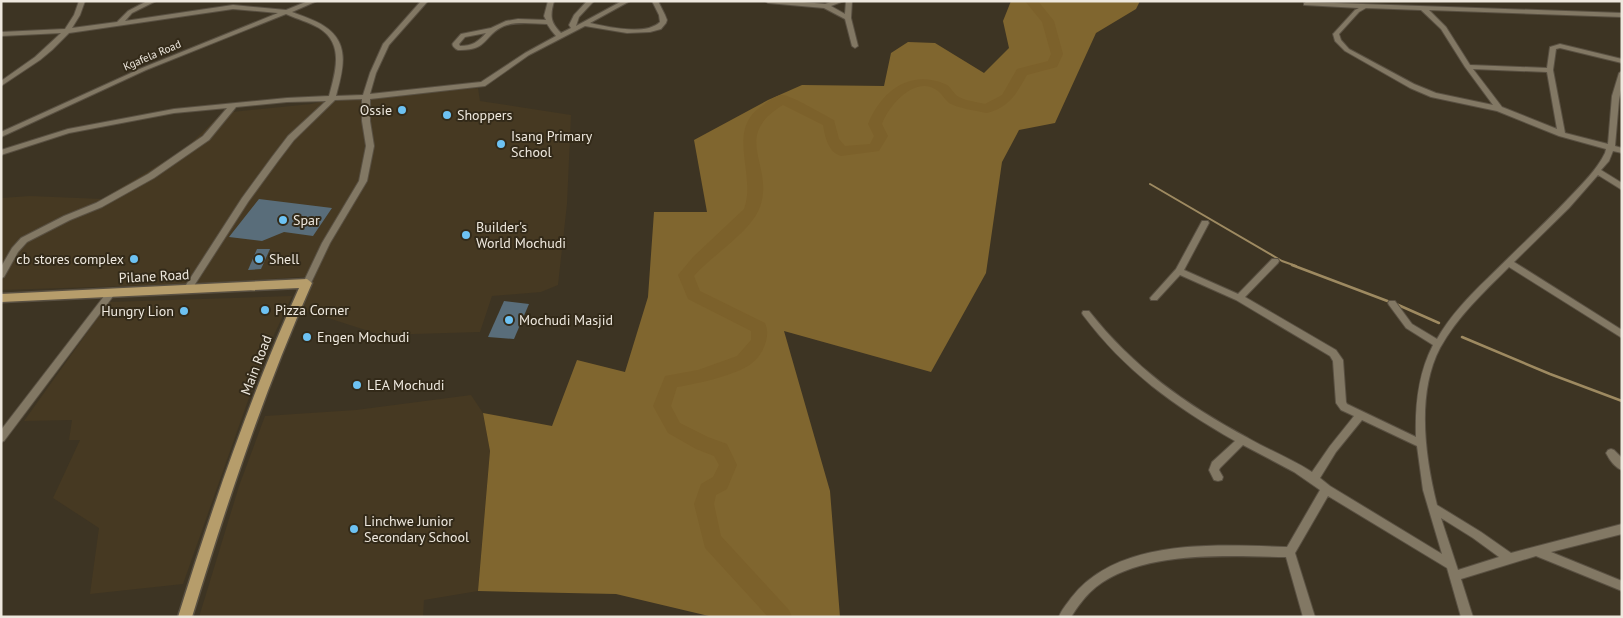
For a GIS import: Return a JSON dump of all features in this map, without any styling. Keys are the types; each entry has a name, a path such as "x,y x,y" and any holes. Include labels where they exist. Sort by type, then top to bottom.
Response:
{"main road":[{"name":"Pilane Road","path":"1,298 307,283"},
{"name":"Main Road","path":"185,617 210,536 273,361 307,283"}],"street":[{"path":"1,84 31,65 66,31 79,12 82,1"},
{"path":"120,23 130,12 153,1"},
{"path":"226,1 233,7"},
{"name":"Kgafela Road","path":"1,135 135,73 314,1"},
{"name":"Main Road","path":"307,283 326,242 349,208 363,181 370,146 366,97 373,73 386,44 425,1"},
{"path":"551,1 547,16 548,22 560,36"},
{"path":"575,29 572,25 576,16 591,1"},
{"path":"586,24 633,31 661,26 663,18 655,1"},
{"path":"768,1 825,6 841,1"},
{"path":"849,1 848,18 855,46"},
{"path":"1,153 68,131 174,112 287,100 366,97 483,84 528,54 626,2"},
{"path":"1306,4 1622,15"},
{"path":"825,6 848,18"},
{"path":"1,34 66,31 233,7 286,12 322,27 335,39 340,53 339,72 332,99 291,138 275,159 245,200 187,290"},
{"path":"1363,7 1336,34 1338,41 1347,50 1412,86 1434,95 1499,109 1562,134 1622,151"},
{"path":"1424,9 1444,28 1468,67 1499,109"},
{"path":"494,30 463,35 455,44 458,48 463,49 481,44 502,24 512,22 548,22"},
{"path":"1562,134 1550,70 1554,46 1622,61"},
{"path":"1468,67 1550,70"},
{"path":"1467,617 1427,488 1422,444 1422,393 1428,366 1438,344 1459,313 1549,223 1606,159 1617,133 1616,97 1622,73"},
{"path":"1,275 15,250 24,240 67,218 99,205 151,176 206,138 234,106"},
{"path":"1597,171 1622,187"},
{"path":"1154,298 1179,271 1206,223"},
{"path":"1239,298 1275,261"},
{"path":"1508,262 1622,335"},
{"path":"1179,271 1239,298 1333,353 1338,360 1340,403 1360,415 1422,444"},
{"path":"1,438 111,293"},
{"path":"1392,303 1409,326 1438,344"},
{"path":"1086,313 1106,340 1147,379 1242,440 1314,478 1326,489 1451,565"},
{"path":"1314,478 1333,449 1360,415"},
{"path":"1218,477 1214,470 1216,465 1242,440"},
{"path":"1611,453 1622,466"},
{"path":"1309,617 1290,552 1326,489"},
{"path":"1432,508 1477,535 1510,559"},
{"path":"1454,576 1536,551 1622,529"},
{"path":"1536,551 1622,586"},
{"path":"1064,617 1093,582 1126,565 1161,556 1200,552 1290,552"}],"shaded area":[{"path":"1011,1 1140,1 1136,9 1096,33 1055,123 1019,130 1002,162 986,273 931,372 784,331 830,491 840,617 713,617 616,594 478,591 490,451 483,413 552,426 577,360 625,372 648,297 654,212 707,212 694,140 768,100 802,85 884,86 891,53 908,42 935,43 984,73 1009,48 1003,21"},
{"path":"478,88 480,101 571,115 567,204 558,285 541,292 492,296 480,332 381,335 300,309 315,276 191,284 1,290 1,198 30,196 102,199 185,149 222,113 311,104 332,99"},
{"path":"292,296 262,361 183,584 90,594 99,528 53,498 80,440 69,440 72,420 24,421 109,302"},
{"name":"Linchwe Junior Secondary School","path":"471,395 483,413 490,451 478,591 424,600 423,617 199,617 239,486 265,416 356,410"}],"building":[{"name":"Spar","path":"259,199 332,208 313,236 284,232 262,241 229,237"},
{"name":"Shell","path":"257,249 270,249 261,269 248,270"},
{"name":"Mochudi Masjid","path":"504,301 529,304 514,339 488,337"}],"waterway":[{"path":"782,617 712,541 704,504 708,490 720,483 728,465 721,450 702,443 674,428 662,406 671,381 699,377 743,361 759,342 759,328 694,295 686,275 751,210 756,186 750,137 753,125 762,112 782,99 829,123 832,140 841,151 874,148 881,136 875,124 881,109 905,86 925,83 942,87 954,100 987,109 1007,98 1022,72 1053,64 1057,54 1048,21 1031,1"},
{"path":"1150,184 1282,261 1296,266"},
{"path":"1292,265 1390,302"},
{"path":"1396,304 1439,323"},
{"path":"1462,337 1550,374 1622,401"}],"place":[{"name":"Ossie","path":"402,110"},
{"name":"Shoppers","path":"447,115"},
{"name":"Isang Primary School","path":"501,144"},
{"name":"Spar","path":"283,220"},
{"name":"Builder's World Mochudi","path":"466,235"},
{"name":"cb stores complex","path":"134,259"},
{"name":"Shell","path":"259,259"},
{"name":"Pizza Corner","path":"265,310"},
{"name":"Hungry Lion","path":"184,311"},
{"name":"Mochudi Masjid","path":"509,320"},
{"name":"Engen Mochudi","path":"307,337"},
{"name":"LEA Mochudi","path":"357,385"},
{"name":"Linchwe Junior Secondary School","path":"354,529"}]}
